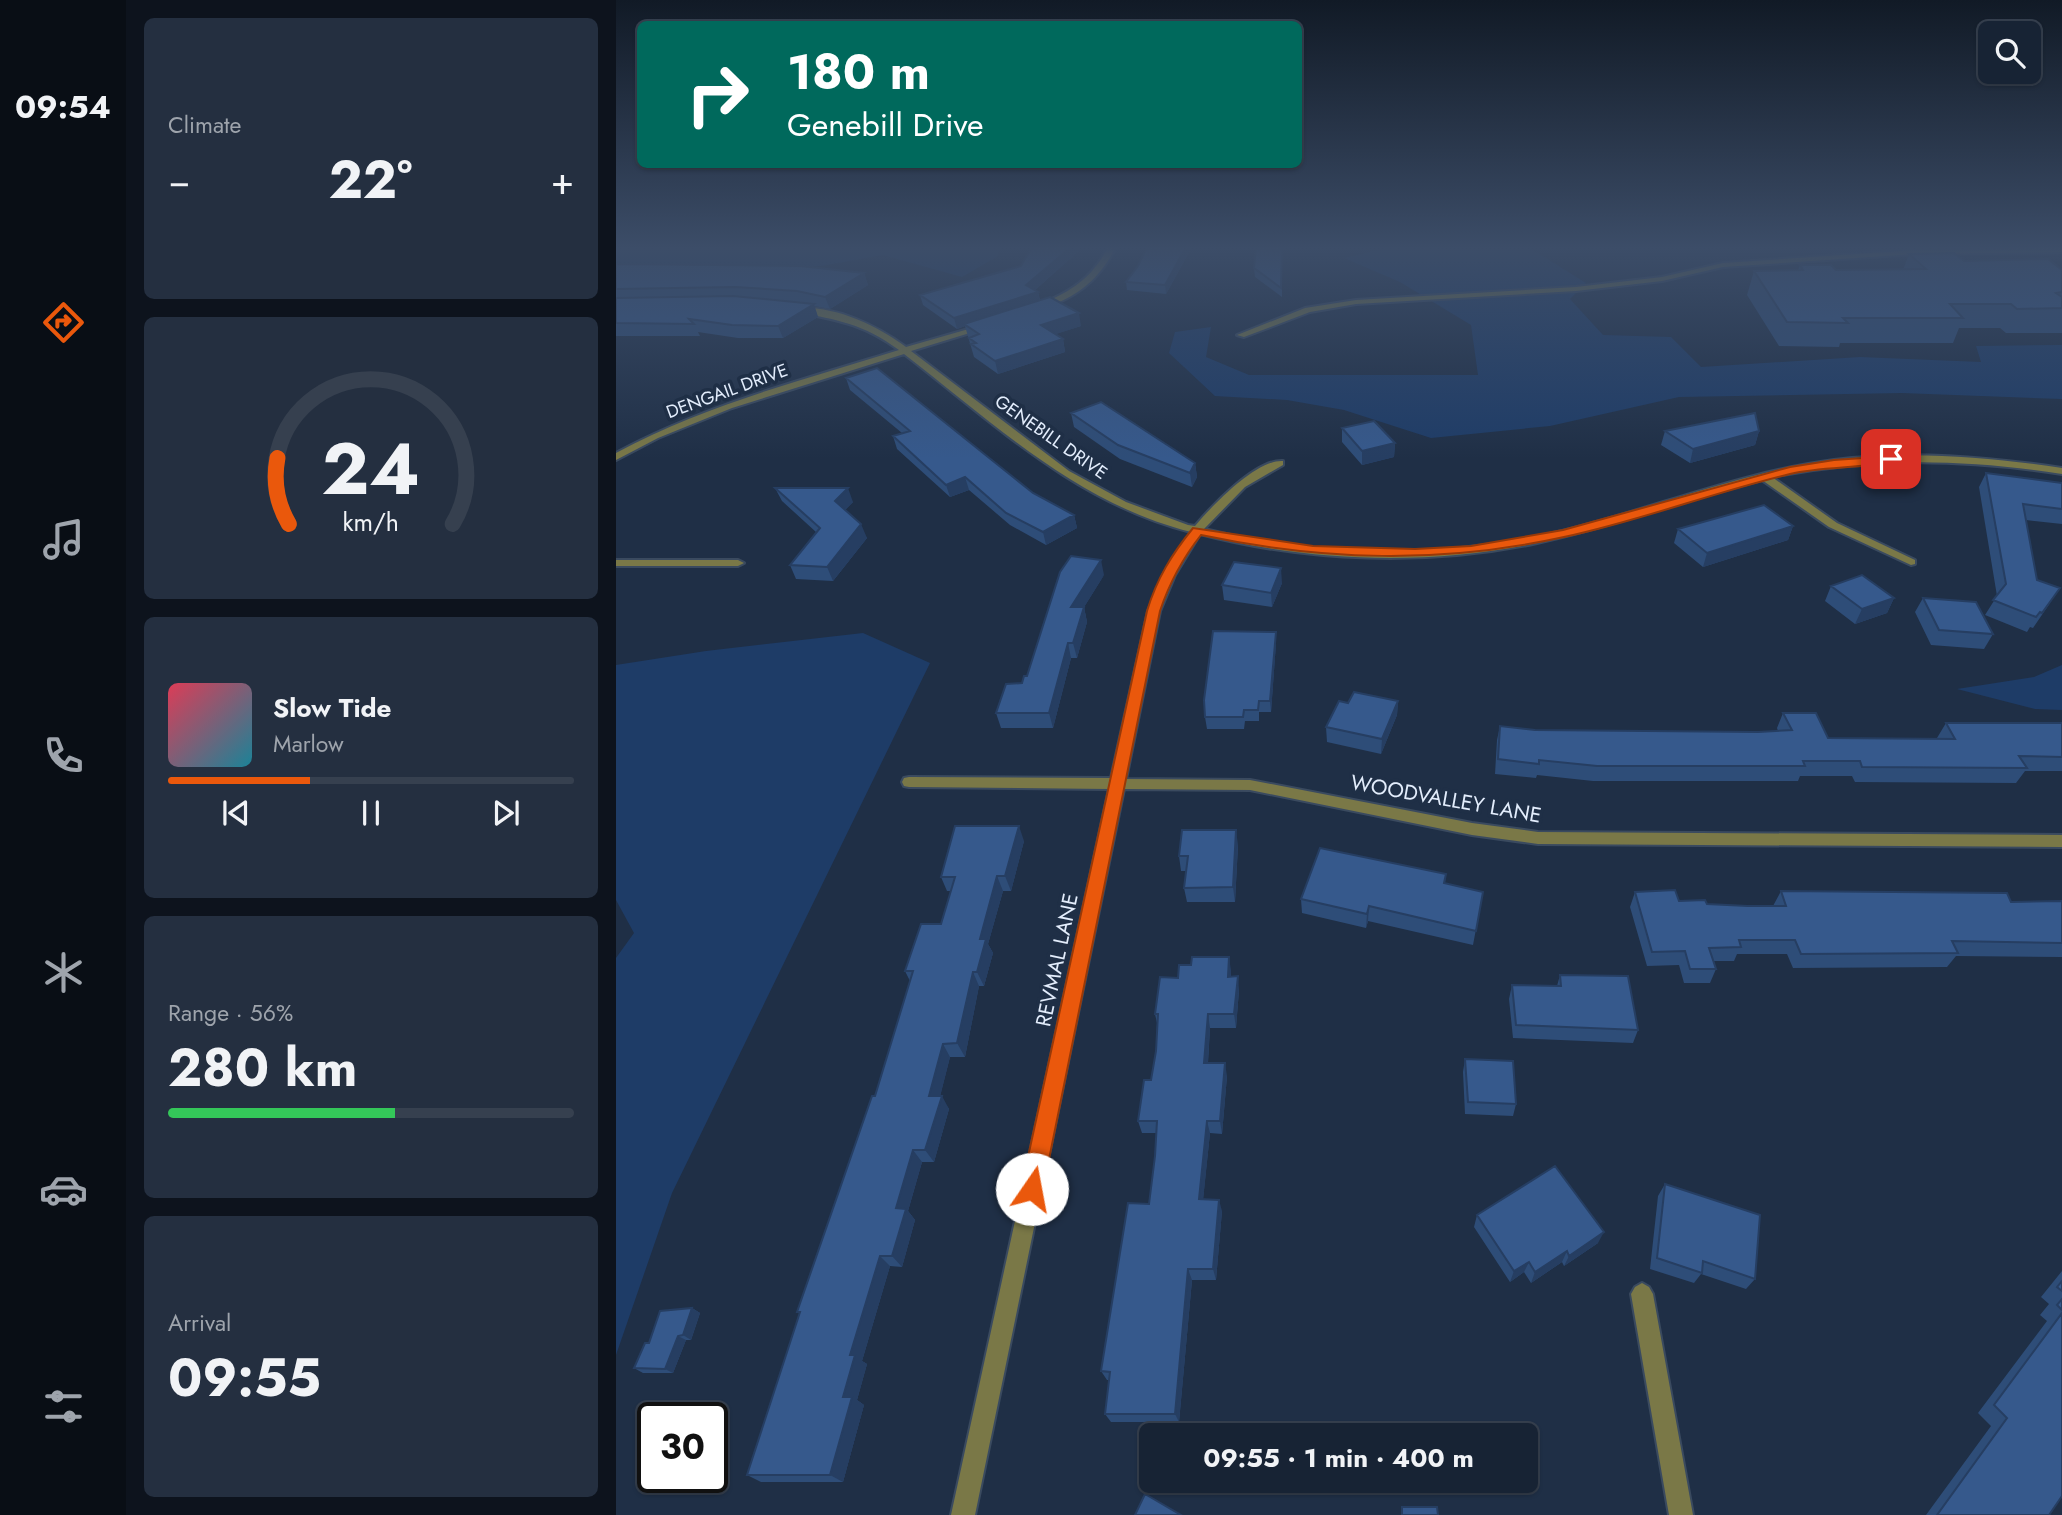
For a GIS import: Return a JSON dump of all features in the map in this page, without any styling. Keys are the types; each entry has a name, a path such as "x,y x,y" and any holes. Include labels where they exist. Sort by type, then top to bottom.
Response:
{"street":[{"name":"GENEBILL DRIVE","path":"836,318 858,322 904,350 1066,473 1127,506 1198,530 1259,543 1313,550 1415,553 1471,550 1564,533 1765,477 1834,463 1910,458 1994,462 2062,471"},
{"path":"1241,335 1287,318"},
{"name":"DENGAIL DRIVE","path":"616,457 655,436 716,410 991,323"},
{"name":"REVMAL LANE","path":"964,1515 1154,611 1163,581 1178,555 1198,530 1242,484 1279,463"},
{"path":"1765,477 1833,525 1911,562"},
{"path":"616,563 738,564"},
{"name":"WOODVALLEY LANE","path":"909,782 1250,785 1472,830 1538,838 2062,841"},
{"path":"1642,1294 1681,1515"}],"shaded area":[{"path":"1459,318 1587,318 1603,335 1671,337 1701,367 1860,357 1981,362 1976,346 2062,345 2062,399 1902,393 1679,397 1550,426 1431,438 1344,410 1287,400 1215,396 1169,353 1175,332 1211,327 1206,357 1249,375 1478,375 1471,325"},
{"path":"863,633 930,663 672,1193 616,1355 616,958 634,933 616,900 616,665 706,651"},
{"path":"2062,665 2062,710 2035,709 1957,689 2034,677"}],"building":[{"path":"616,318 792,318 778,326 732,325 689,319 694,324 616,323"},
{"path":"984,318 1064,318 1041,325 1063,339 995,361 971,344 976,343 969,338 979,334 964,324"},
{"path":"1784,318 1963,318 1843,318 1848,323 1787,322"},
{"path":"877,368 1033,493 1074,515 1043,532 1006,513 965,477 946,485 893,436 910,431 846,378"},
{"path":"1101,402 1195,463 1190,473 1118,445 1071,413"},
{"path":"1755,413 1759,431 1693,449 1665,431"},
{"path":"1374,421 1395,443 1362,451 1342,428"},
{"path":"1986,473 2062,483 2062,509 2023,504 2037,580 2060,588 2036,617 1993,600 2006,584"},
{"path":"775,488 848,488 835,501 861,524 827,567 790,565 820,528"},
{"path":"1764,505 1793,526 1707,553 1678,529"},
{"path":"1071,556 1101,560 1071,607 1084,607 1073,643 1068,643 1049,713 996,713 1006,684 1022,683 1024,676 1027,676 1060,572"},
{"path":"1234,562 1281,568 1271,593 1222,585"},
{"path":"1862,575 1894,598 1862,609 1831,586"},
{"path":"1923,598 1976,602 1993,634 1939,630"},
{"path":"1213,631 1276,632 1270,701 1259,701 1258,710 1244,710 1243,717 1205,717 1204,700"},
{"path":"1354,692 1398,701 1382,739 1326,727 1339,701 1348,703"},
{"path":"1783,713 1816,713 1828,738 1955,739 1946,723 2062,723 2062,757 2019,756 2027,768 1862,767 1860,761 1803,761 1805,766 1597,766 1498,759 1500,726 1535,730 1792,730"},
{"path":"955,826 1019,826 1005,876 997,876 980,939 986,939 977,972 973,972 957,1043 943,1044 929,1096 942,1096 925,1150 913,1150 896,1208 906,1209 892,1256 880,1256 850,1355 855,1355 843,1397 852,1397 830,1475 747,1475 800,1312 797,1312 872,1096 875,1096 913,971 905,971 921,924 941,924 955,877 941,877"},
{"path":"1182,830 1236,830 1233,887 1184,888 1188,856 1179,856"},
{"path":"1320,848 1446,874 1444,883 1483,892 1476,931 1369,906 1367,914 1301,899"},
{"path":"1675,890 1679,901 1705,900 1707,904 1748,906 1786,906 1781,891 2007,893 2011,902 2062,901 2062,943 1952,941 1958,953 1801,954 1795,940 1739,940 1741,947 1709,948 1716,969 1690,969 1685,951 1652,952 1635,892"},
{"path":"1192,957 1229,957 1228,977 1238,976 1234,1014 1208,1014 1204,1063 1225,1063 1220,1121 1207,1121 1199,1199 1219,1200 1213,1269 1188,1269 1175,1414 1105,1414 1110,1372 1101,1371 1128,1203 1149,1204 1157,1121 1138,1121 1144,1080 1151,1080 1156,1051 1158,1014 1155,1014 1160,977 1178,978 1179,965 1191,965"},
{"path":"1560,975 1628,976 1638,1030 1516,1025 1512,985 1561,986"},
{"path":"1465,1059 1513,1061 1516,1104 1468,1102"},
{"path":"1555,1166 1604,1232 1569,1256 1567,1251 1535,1272 1529,1262 1514,1271 1477,1215"},
{"path":"1665,1184 1760,1215 1755,1279 1703,1261 1702,1273 1657,1258"},
{"path":"692,1308 683,1335 678,1336 665,1369 634,1368 645,1343 649,1343 660,1311"},
{"path":"2062,1313 2062,1496 2049,1515 1937,1515 2007,1418 1994,1405"},
{"path":"1145,1494 1181,1515 1135,1515"},
{"path":"1402,1507 1437,1507 1438,1515 1402,1515"}],"route":[{"path":"1032,1189 1154,611 1163,581 1178,555 1198,530 1259,543 1313,550 1359,553 1471,550 1564,533 1790,471 1834,463 1891,459"}]}
